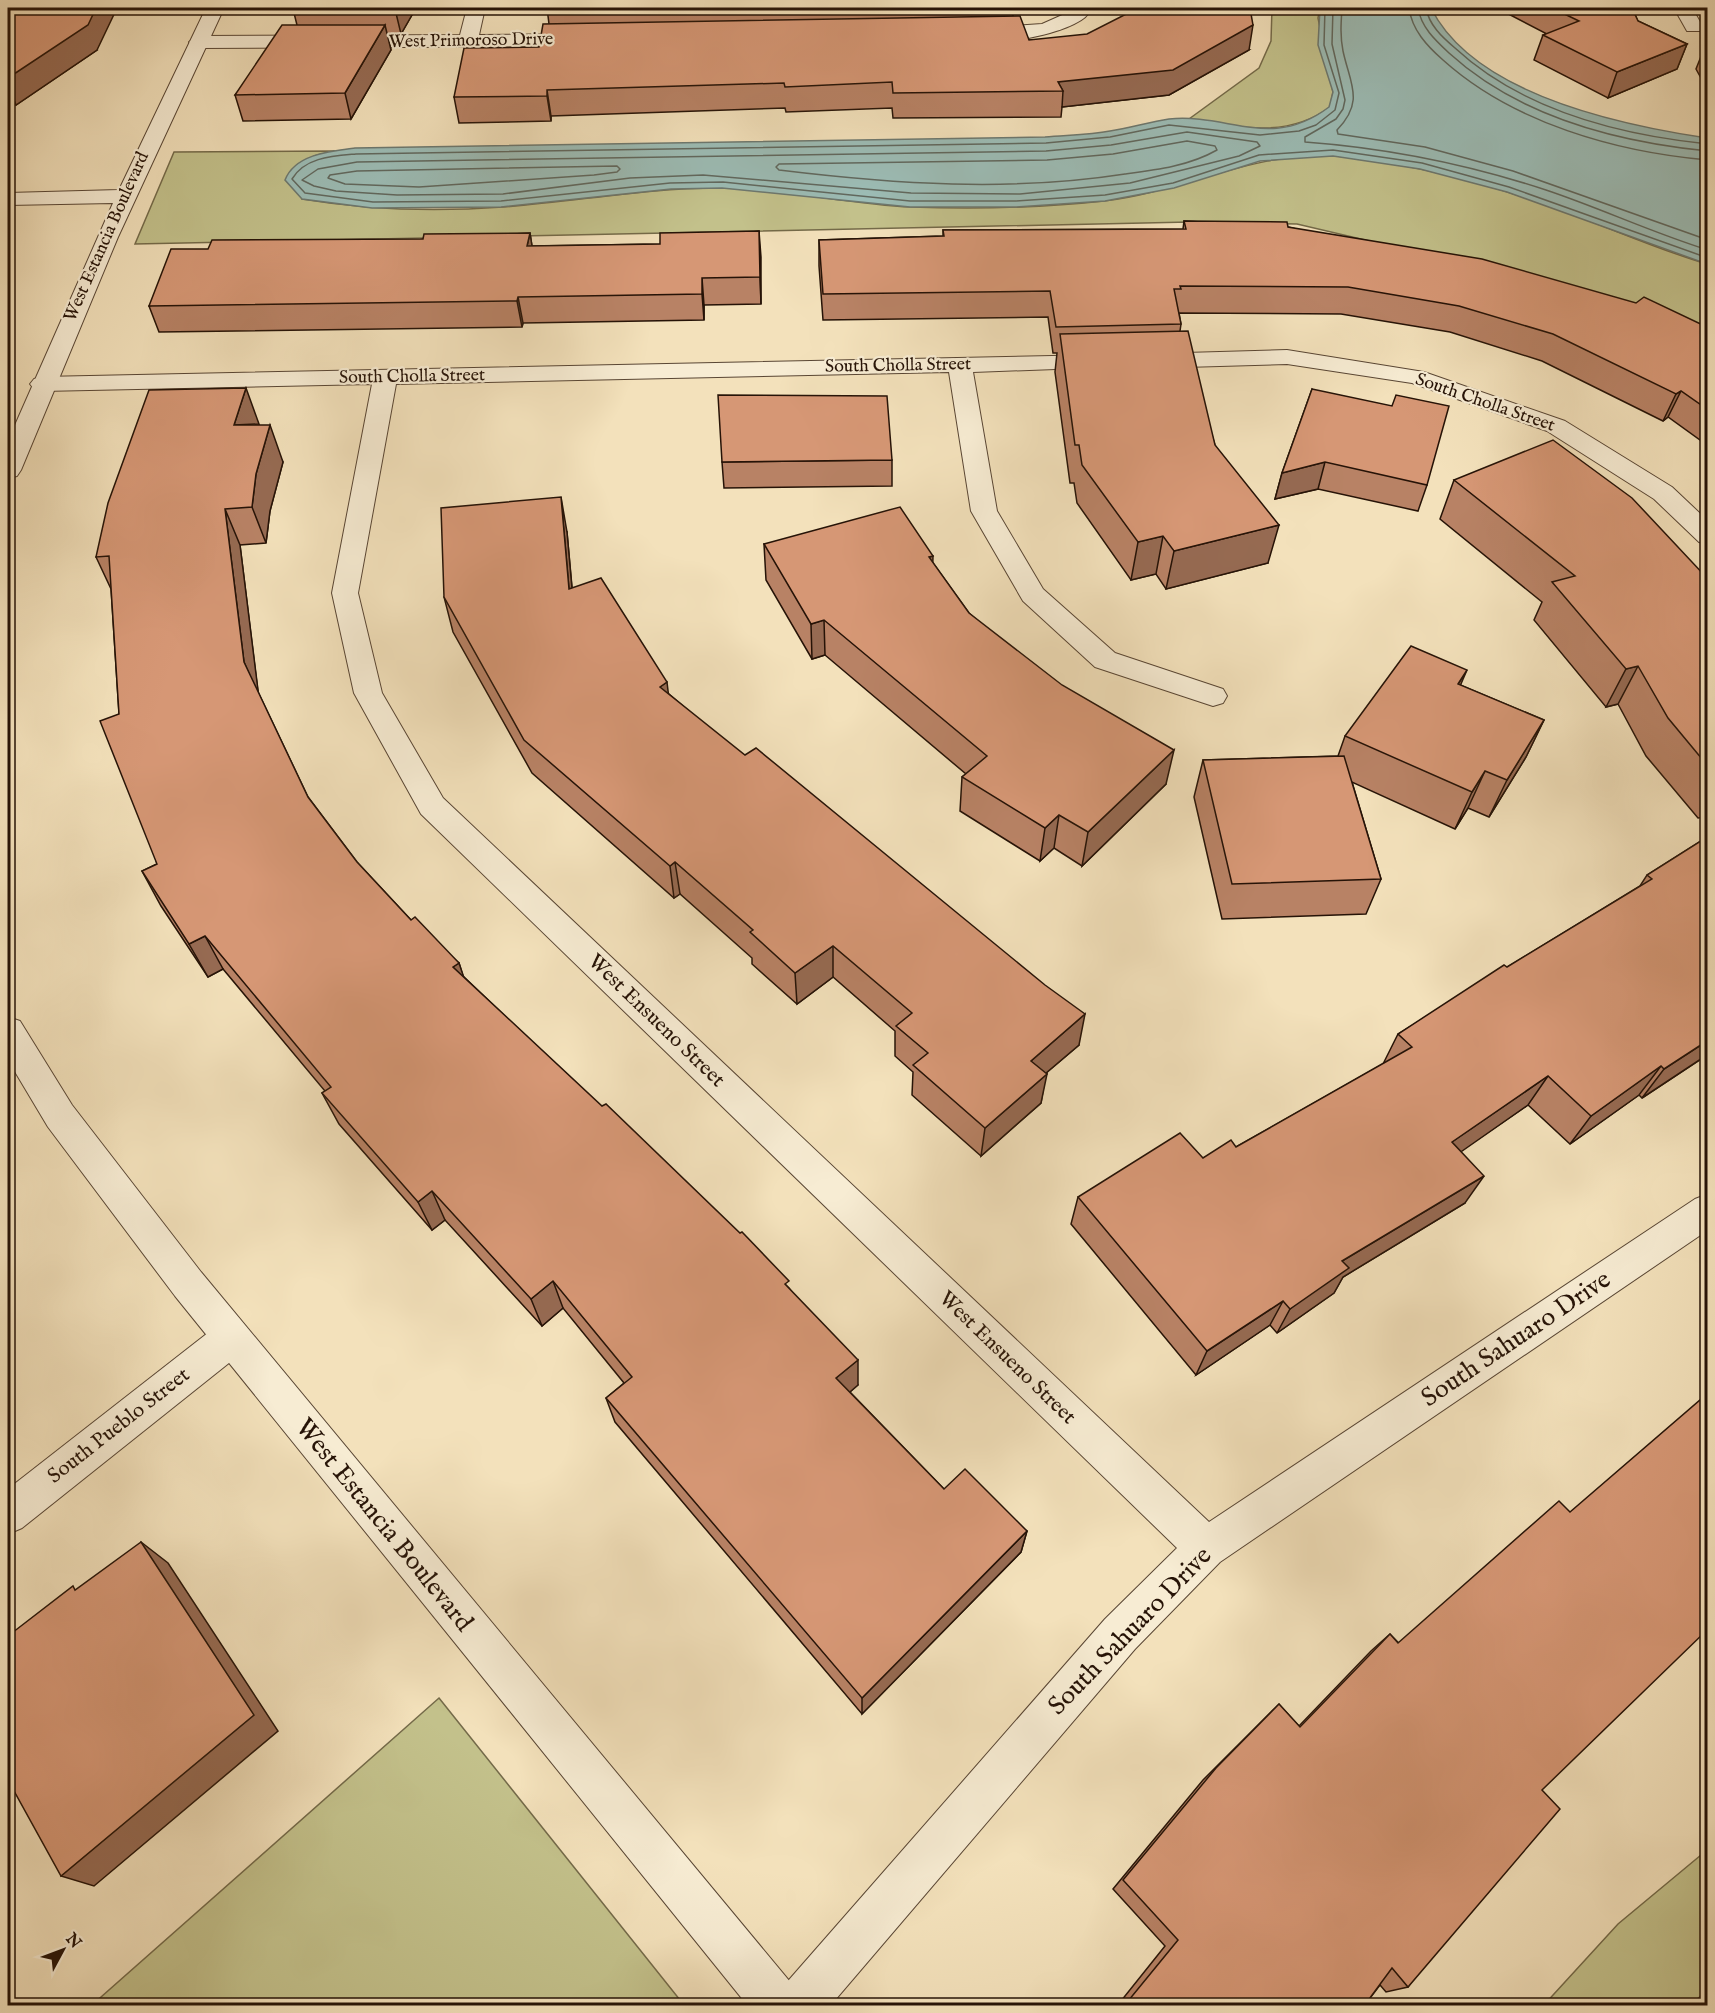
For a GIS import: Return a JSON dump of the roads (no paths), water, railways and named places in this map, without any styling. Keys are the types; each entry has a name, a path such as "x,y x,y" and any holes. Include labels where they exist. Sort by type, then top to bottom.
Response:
{"street":[{"name":"West Estancia Boulevard","path":"8,470 42,384 124,196 215,8"},
{"path":"468,42 476,8"},
{"path":"959,34 1031,33 1065,24 1079,14 1076,8"},
{"path":"1683,8 1694,27"},
{"name":"West Primoroso Drive","path":"198,42 599,40"},
{"path":"8,199 124,196"},
{"name":"South Cholla Street","path":"42,384 385,379 790,367 960,366 1287,357 1416,377 1556,426 1663,493 1707,536"},
{"path":"960,366 984,511 1033,595 1105,660 1212,696"},
{"name":"West Ensueno Street","path":"385,379 345,593 368,693 432,806 1206,1548"},
{"name":"West Estancia Boulevard","path":"8,1030 60,1116 231,1338 779,2006"},
{"name":"South Sahuaro Drive","path":"798,2006 1120,1634 1206,1548 1707,1210"},
{"name":"South Pueblo Street","path":"8,1514 231,1338"}],"water":[{"path":"1320,8 1431,8 1452,38 1480,63 1514,83 1552,100 1593,114 1707,138 1707,264 1507,192 1420,169 1333,156 1260,161 1174,188 1105,201 1016,207 910,207 722,188 671,189 501,207 372,208 302,199 285,180 290,171 305,159 355,148 1045,137 1102,132 1169,119 1211,121 1269,129 1288,127 1308,120 1329,107 1333,92 1318,45"}]}
